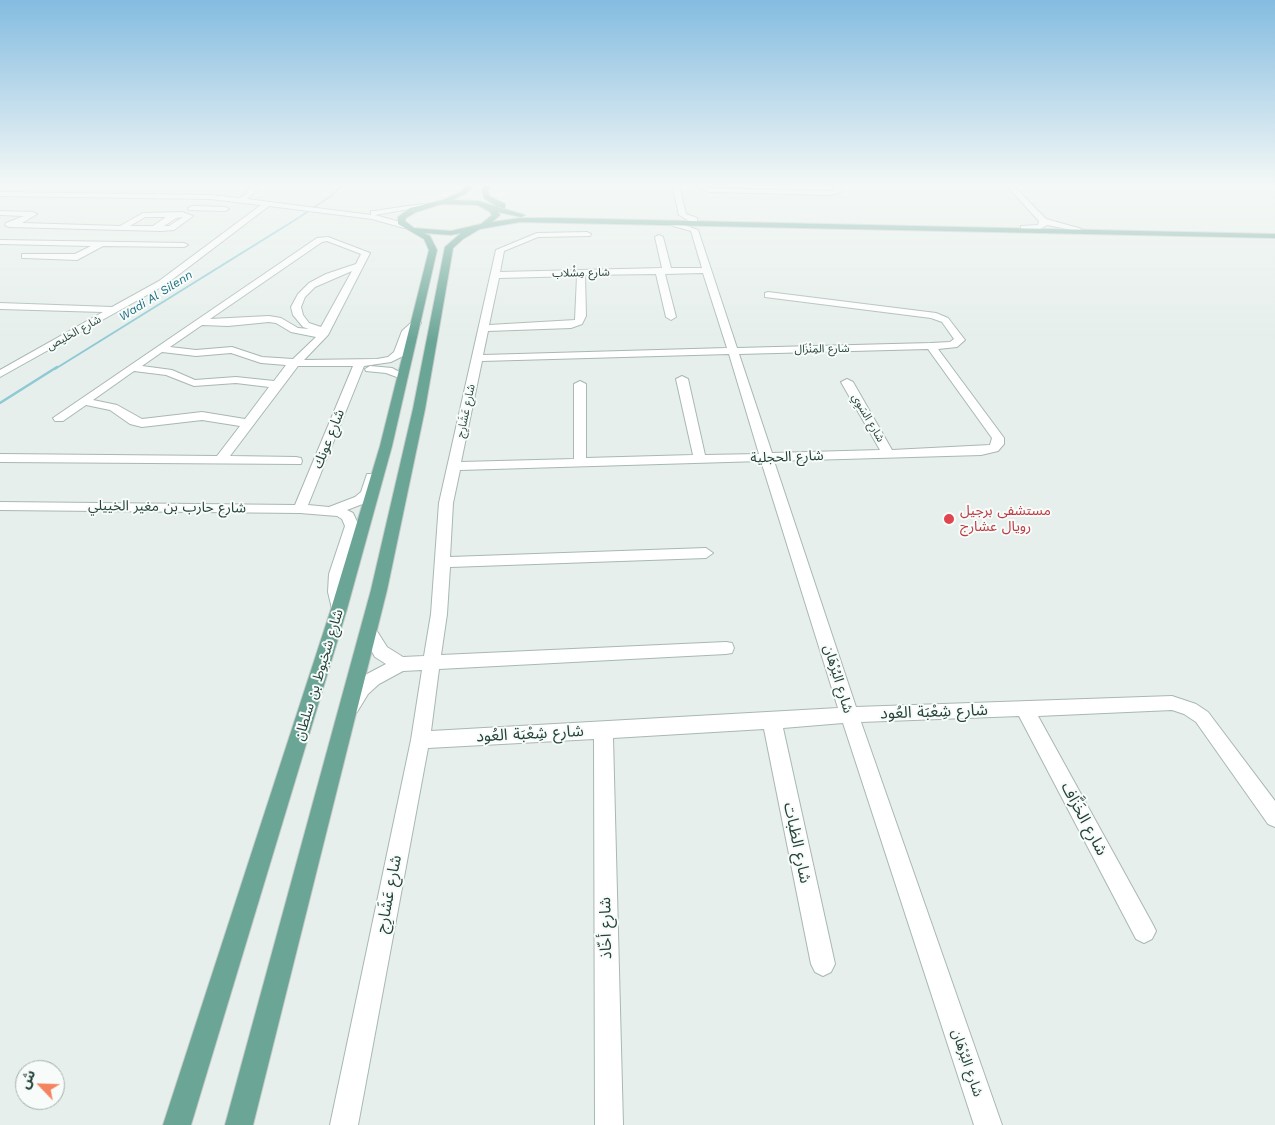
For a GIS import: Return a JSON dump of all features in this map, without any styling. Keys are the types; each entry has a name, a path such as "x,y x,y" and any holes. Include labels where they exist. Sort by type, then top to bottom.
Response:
{"main road":[{"name":"شارع شخبوط بن سلطان","path":"177,1125 339,609 386,446 433,250 428,238 425,236"},
{"path":"239,1125 369,632 419,410 449,248 461,236"},
{"path":"441,294 447,284 453,252 460,244 471,236"}],"street":[{"path":"112,244 124,236"},
{"name":"شارع الخليص","path":"0,374 162,283 225,236"},
{"name":"شارع عَشَارِج","path":"344,1125 420,740 443,562 446,503 500,250 505,246 534,236"},
{"name":"شارع البُرْهَان","path":"700,236 706,270 849,715 988,1125"},
{"path":"659,237 670,317"},
{"path":"59,418 320,240 328,239 351,259"},
{"path":"0,242 212,246"},
{"path":"25,256 77,257 101,244"},
{"path":"323,336 299,317 296,307 306,290 351,259"},
{"path":"317,366 314,360 320,348 351,259"},
{"name":"شارع مِشْلاب","path":"495,274 706,270"},
{"path":"484,328 571,325 579,322 581,316 581,272"},
{"name":"شارع المِنْزَال","path":"478,358 931,346 953,344 960,340 946,322 937,316 768,295"},
{"path":"0,306 116,310"},
{"path":"281,322 299,317"},
{"path":"200,322 228,323 269,319 281,322 295,330 323,336"},
{"path":"358,367 396,357 401,351 406,333 416,323"},
{"path":"221,460 294,362 323,336"},
{"name":"شارع الحجلية","path":"454,466 888,454 986,450 994,448 998,444 996,435 931,346"},
{"path":"161,349 196,353 232,350 248,354 256,359 317,366 388,370 402,376"},
{"path":"132,368 168,372 194,383 236,380 281,380 317,366"},
{"name":"شارع عونك","path":"300,509 358,367"},
{"path":"682,378 700,459"},
{"name":"شارع السَوِي","path":"847,382 888,454"},
{"path":"580,384 580,464"},
{"path":"83,401 114,407 134,421 142,424 202,416 247,423"},
{"name":"شارع حارب بن مغير الخييلي","path":"0,506 333,510 355,504 364,497 376,463 386,446"},
{"path":"0,458 296,461"},
{"path":"333,510 348,516 352,522 338,574 336,592 339,609"},
{"path":"443,562 706,553"},
{"path":"369,632 381,652 400,664"},
{"path":"348,713 354,701 373,679 400,664 726,648"},
{"name":"شارع شِعْبَة العُود","path":"420,740 603,731 849,715 1162,702 1184,706 1206,722 1275,817"},
{"name":"شارع الخَزَّاف","path":"1024,708 1144,931"},
{"name":"شارع الظبات","path":"772,721 823,964"},
{"name":"شارع أخّاذ","path":"603,731 609,1125"}],"waterway":[{"name":"Wadi Al Silenn","path":"55,369 268,236"},
{"name":"Wadi Al Silenn","path":"0,403 57,367"}],"place":[{"name":"مستشفى برجيل رويال عشارج","path":"949,519"}]}
